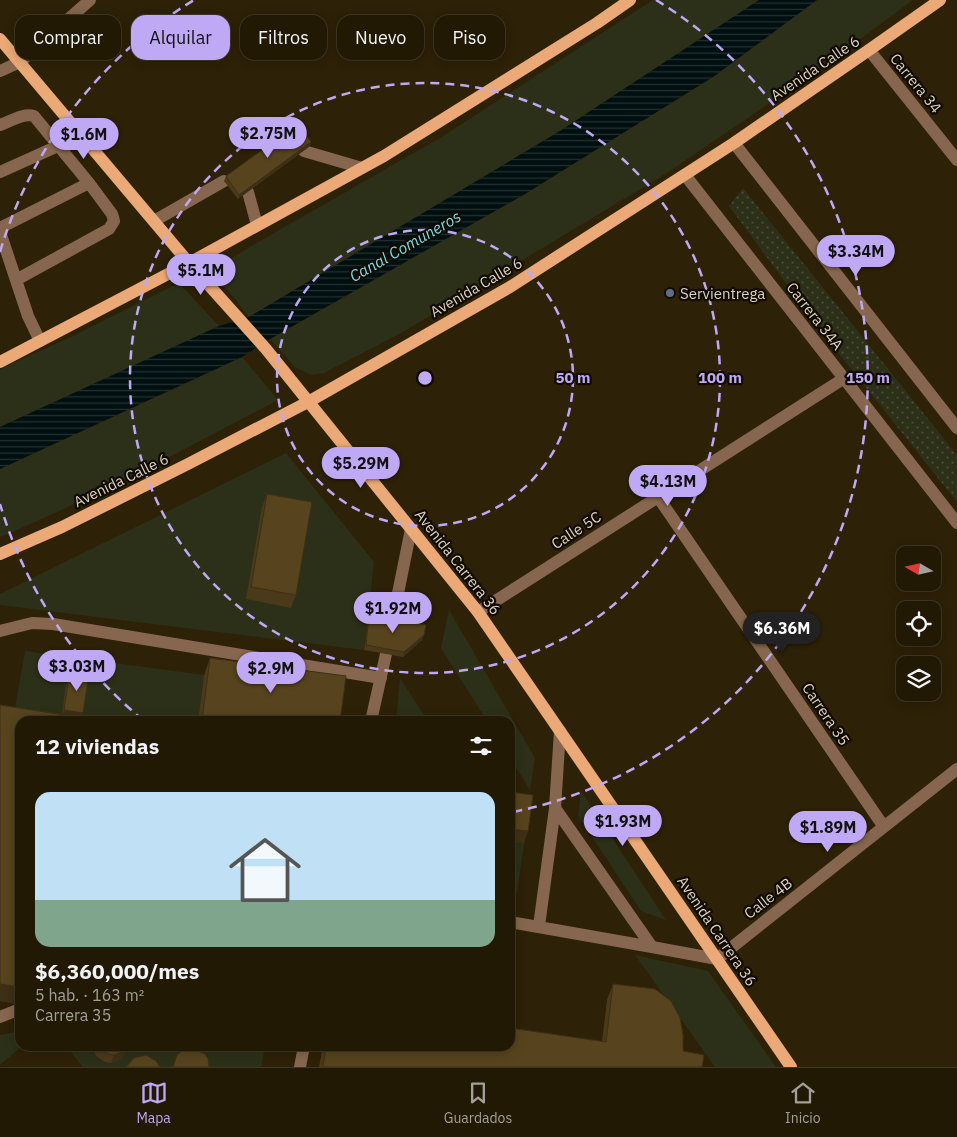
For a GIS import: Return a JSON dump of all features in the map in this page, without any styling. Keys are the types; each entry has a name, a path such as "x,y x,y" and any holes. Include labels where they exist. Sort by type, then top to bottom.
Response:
{"main road":[{"path":"0,362 189,263 362,168 488,92 630,0"},
{"name":"Avenida Calle 6","path":"0,554 70,523 308,402 510,287 734,143 940,0"},
{"name":"Avenida Carrera 36","path":"0,39 189,263 266,349 478,612 791,1067"}],"street":[{"path":"0,71 20,62 85,2"},
{"name":"Carrera 34","path":"870,50 957,160"},
{"path":"0,125 28,114 34,116 89,183 112,214 114,221 109,229 16,280"},
{"path":"734,143 957,428"},
{"path":"0,172 58,146"},
{"path":"304,151 362,168"},
{"name":"Carrera 34A","path":"685,175 842,379 957,523"},
{"path":"154,221 224,181"},
{"path":"0,228 89,183"},
{"path":"248,192 257,225"},
{"path":"0,232 31,323 40,341"},
{"name":"Calle 5C","path":"478,612 842,379"},
{"name":"Carrera 35","path":"658,496 884,827"},
{"path":"392,623 411,529"},
{"path":"0,632 32,623 53,624 381,678"},
{"path":"372,716 386,654"},
{"path":"538,926 555,808 560,731"},
{"name":"Calle 4B","path":"717,959 957,769"},
{"path":"555,808 652,947"},
{"path":"515,923 717,959"},
{"path":"0,1017 15,1011"},
{"path":"300,1067 303,1051"}],"green space":[{"path":"653,0 759,0 560,131 249,317 224,286 220,276 221,265 440,138"},
{"path":"817,0 913,0 814,73 667,173 403,332 324,373 311,375 295,367 270,339 525,194 713,77"},
{"path":"743,188 957,455 957,502 825,336 729,206"},
{"path":"179,283 219,326 0,427 0,369 73,336"},
{"path":"242,357 278,400 106,489 0,537 0,469"},
{"path":"286,453 374,562 364,650 0,605 0,594"},
{"path":"449,610 511,716 484,716 441,648"},
{"path":"25,651 204,675 199,716 15,716 15,723 12,724"},
{"path":"400,678 425,716 396,716"},
{"path":"515,724 535,758 530,790 515,766"},
{"path":"581,791 666,920 641,911 578,816"},
{"path":"515,843 524,844 517,892 515,893"},
{"path":"635,955 708,971 776,1067 715,1067"},
{"path":"15,1032 16,1051 0,1065 0,1035"},
{"path":"70,1051 264,1051 261,1067 83,1067"}],"water":[{"name":"Canal Comuneros","path":"759,0 817,0 713,77 525,194 270,339 242,357 0,469 0,427 219,326 249,317 560,131"}],"building":[{"path":"298,124 311,142 239,195 226,176"},
{"path":"267,494 312,502 296,595 251,587"},
{"path":"369,615 426,625 424,635 404,652 366,645"},
{"path":"210,658 346,676 341,716 203,716"},
{"path":"70,670 89,673 83,713 64,710"},
{"path":"0,705 64,715 15,716 15,986 0,984"},
{"path":"515,793 533,795 528,831 515,830"},
{"path":"613,984 655,989 671,1001 680,1018 683,1051 704,1055 702,1067 323,1067 325,1051 515,1051 515,1029 606,1042"},
{"path":"104,1051 125,1051 114,1055"},
{"path":"182,1051 198,1051 205,1054 209,1067 173,1067 177,1055"},
{"path":"146,1055 156,1061 160,1067 126,1067 134,1058"}],"place":[{"name":"Servientrega","path":"670,293"}]}
